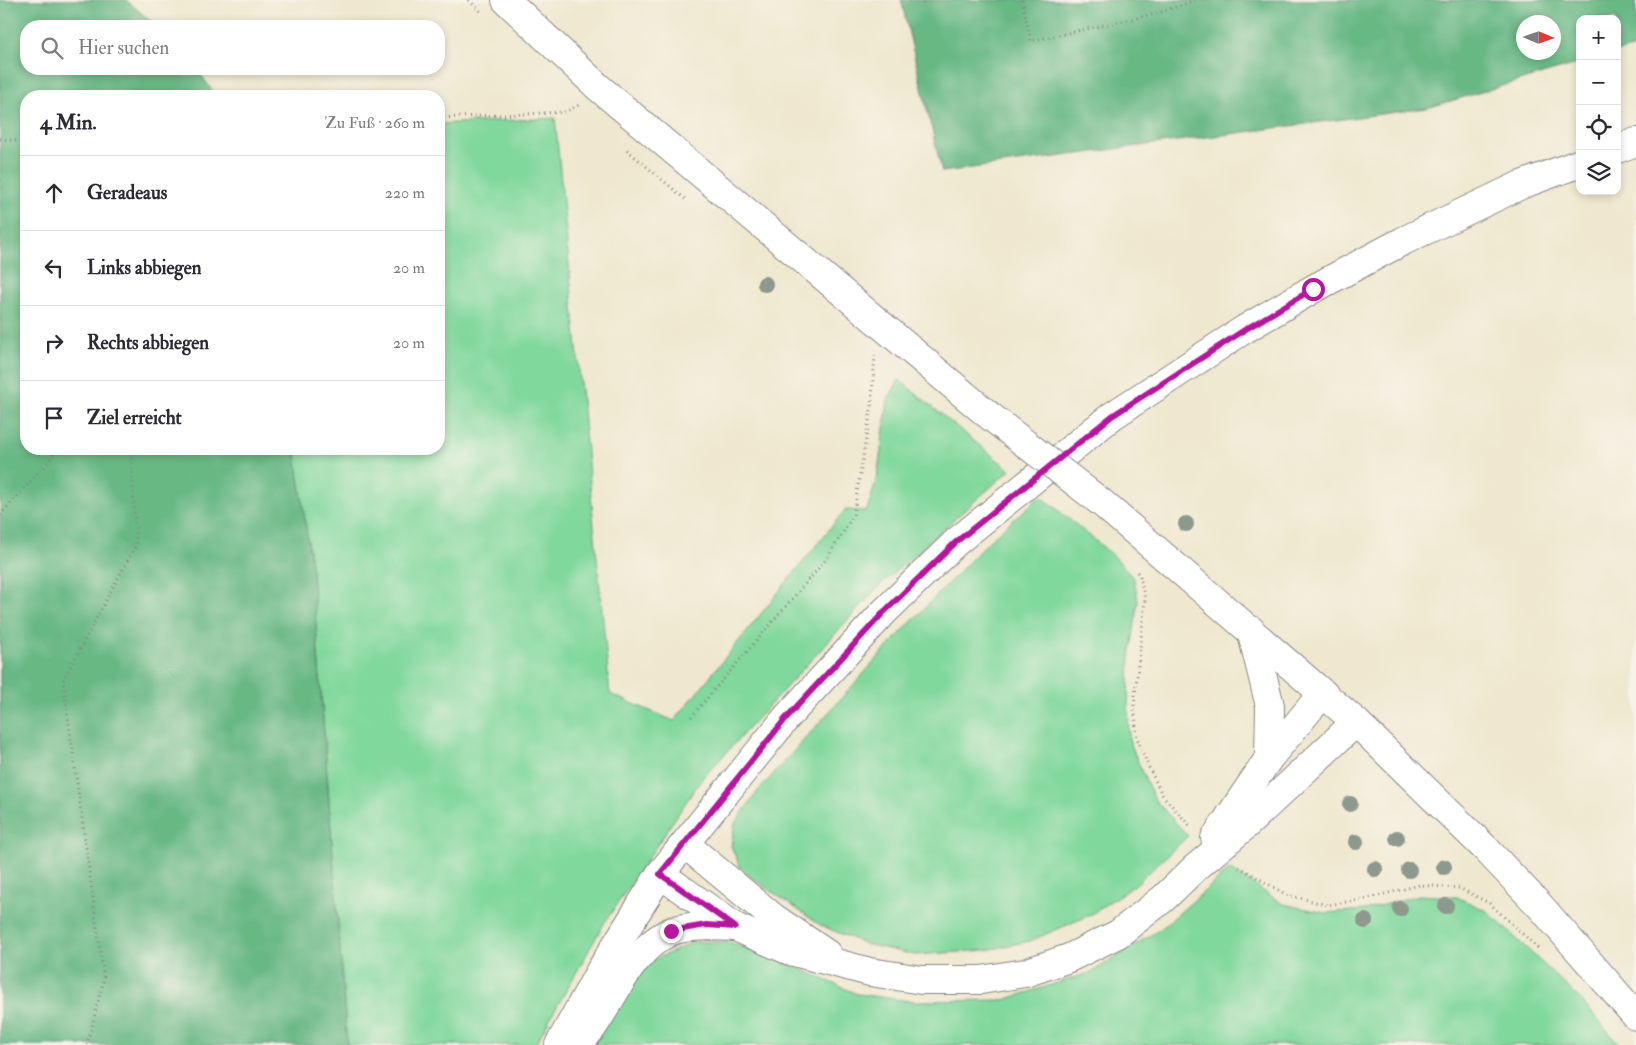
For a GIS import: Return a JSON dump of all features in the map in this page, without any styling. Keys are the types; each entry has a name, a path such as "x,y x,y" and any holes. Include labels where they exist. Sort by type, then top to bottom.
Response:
{"main road":[{"path":"506,0 598,87 986,413 1102,503 1356,722 1485,848 1541,907 1636,1016"},
{"path":"1621,148 1636,142"},
{"path":"559,1045 600,971 660,874 787,717 884,612 956,542 1112,416 1246,329 1313,289 1403,241 1512,189 1576,165"},
{"path":"1251,630 1270,706 1269,758"},
{"path":"1194,869 1269,758 1323,693"},
{"path":"660,874 735,927 790,951 870,972 922,980 981,980 1025,973 1069,958 1118,934 1164,898 1194,869 1245,826 1356,722"},
{"path":"685,844 774,918 841,964"},
{"path":"576,1045 587,1036 623,978 646,948 671,931 706,925 735,927"}],"path":[{"path":"1022,0 1031,40 1155,14 1196,0"},
{"path":"445,118 565,112"},
{"path":"0,139 20,141"},
{"path":"691,717 828,557 853,516 871,409 875,354"},
{"path":"0,515 52,455"},
{"path":"87,1045 104,979 63,680 136,545 131,455"},
{"path":"1140,576 1145,600 1134,704 1137,738 1149,768 1164,796 1194,831"},
{"path":"1235,865 1286,895 1328,905 1365,899 1420,885 1459,888 1490,903 1536,946"}],"green space":[{"path":"0,0 126,0 150,20 20,20 20,75 201,75 212,90 20,90 20,455 296,455 312,571 347,1045 0,1045"},
{"path":"901,0 1636,0 1636,47 1621,51 1621,15 1576,15 1576,64 1427,108 942,172"},
{"path":"555,118 610,694 674,721 845,510 867,511 877,478 888,400 899,380 1010,470 880,585 701,780 605,922 535,1045 347,1045 312,571 296,455 445,455 445,124"},
{"path":"1041,496 1114,556 1134,579 1138,601 1130,657 1129,739 1155,800 1188,836 1136,884 1090,915 1030,941 987,950 915,955 865,944 820,925 742,871 731,846 735,823 759,790 893,641 992,538"},
{"path":"1230,869 1283,904 1326,913 1365,910 1419,895 1457,897 1487,911 1577,996 1620,1045 592,1045 647,963 694,942 729,942 792,965 857,994 911,1001 1004,1000 1092,972 1162,928"}],"route":[{"path":"671,931 706,925 735,927 660,874 787,717 884,612 956,542 1112,416 1246,329 1313,289"}]}
